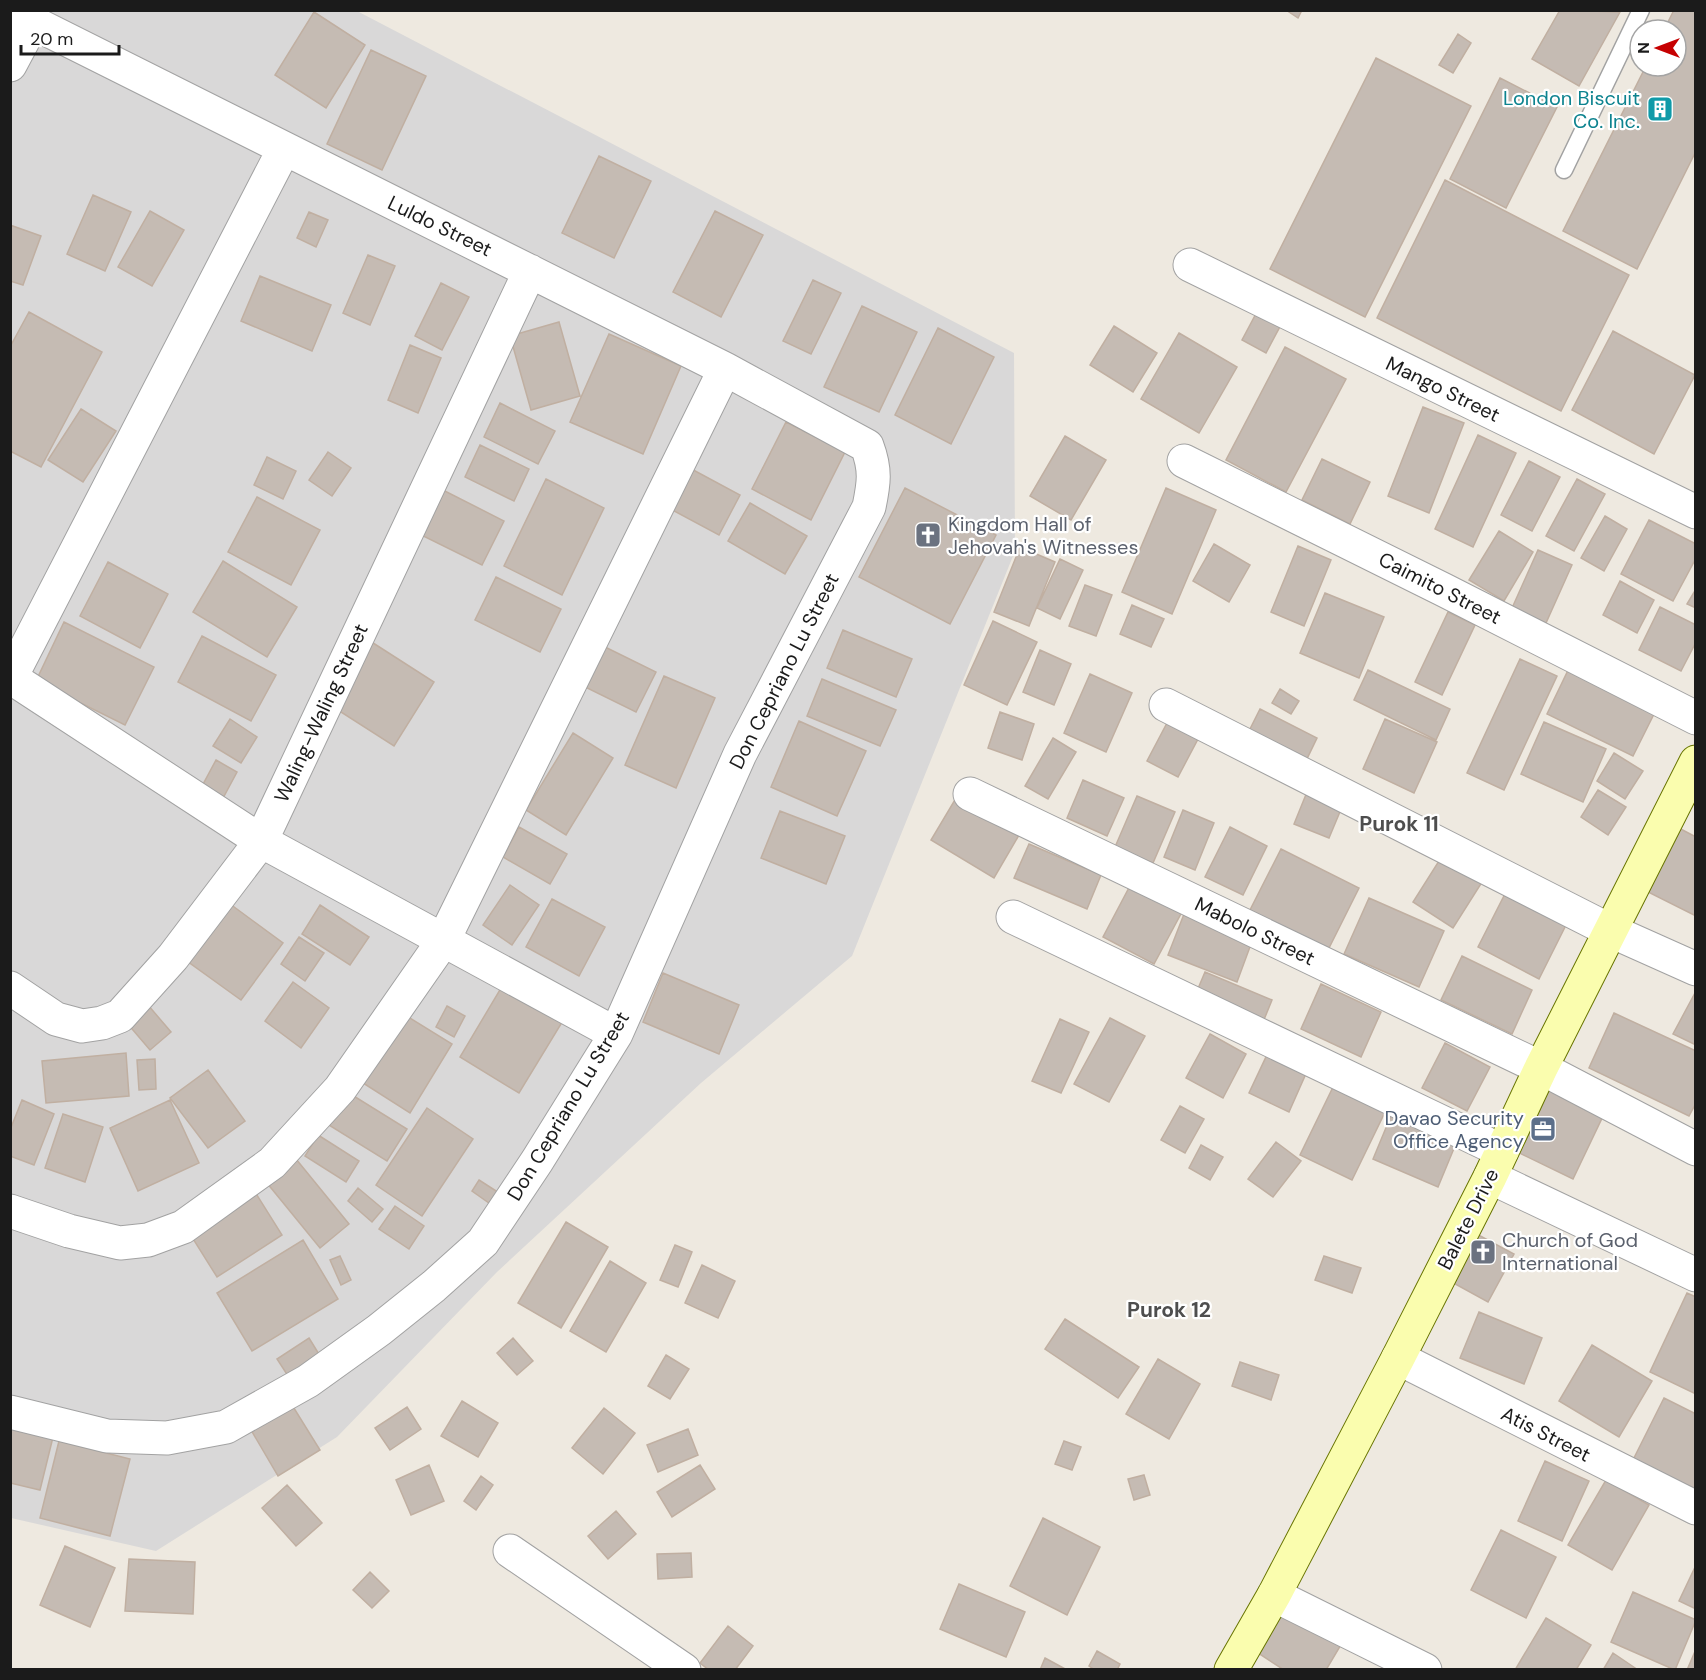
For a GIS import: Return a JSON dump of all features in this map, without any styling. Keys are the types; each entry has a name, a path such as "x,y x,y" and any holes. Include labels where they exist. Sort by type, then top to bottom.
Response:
{"street":[{"path":"10,65 22,16"},
{"name":"Luldo Street","path":"22,16 725,369 867,446"},
{"path":"284,149 11,677 261,841 616,1034"},
{"name":"Mango Street","path":"1190,265 1695,512"},
{"name":"Waling-Waling Street","path":"10,987 56,1019 82,1026 120,1017 172,957 261,841 530,271"},
{"path":"10,1211 69,1231 120,1243 148,1240 183,1227 272,1163 340,1089 443,941 725,369"},
{"name":"Don Cepriano Lu Street","path":"10,1413 107,1436 166,1438 226,1427 308,1382 388,1323 483,1242 537,1161 616,1034 741,754 868,507 874,480 872,461 867,446"},
{"name":"Caimito Street","path":"1184,461 1695,718"},
{"path":"1166,705 1611,931 1695,969"},
{"name":"Balete Drive","path":"1231,1670 1274,1595 1398,1358 1695,762"},
{"name":"Mabolo Street","path":"970,794 1541,1068 1695,1149"},
{"path":"1013,917 1496,1164 1695,1275"},
{"name":"Atis Street","path":"1398,1358 1695,1508"},
{"path":"510,1551 684,1670"},
{"path":"1274,1595 1425,1670"}],"lane":[{"path":"1564,170 1641,10"}],"shaded area":[{"path":"11,11 357,11 1014,353 1015,551 852,956 701,1083 497,1272 337,1437 156,1551 11,1518"}],"building":[{"path":"1286,10 1302,10 1298,18"},
{"path":"1560,10 1620,12 1579,86 1532,59"},
{"name":"London Biscuit Co. Inc.","path":"1674,10 1696,10 1696,151 1637,269 1563,231 1640,78 1688,78 1688,18 1670,18"},
{"path":"314,12 365,45 326,108 275,75"},
{"path":"1458,34 1471,43 1453,73 1439,65"},
{"path":"371,50 426,76 382,170 327,144"},
{"path":"1376,58 1471,106 1365,317 1270,269"},
{"path":"1500,78 1557,107 1506,208 1450,179"},
{"path":"599,156 651,181 614,258 562,233"},
{"path":"1445,180 1629,275 1561,411 1377,318"},
{"path":"93,195 131,212 105,271 67,254"},
{"path":"150,211 184,230 152,286 118,267"},
{"path":"715,211 763,235 721,317 673,292"},
{"path":"309,212 328,220 316,247 297,238"},
{"path":"10,225 41,236 23,285 10,281"},
{"path":"368,255 395,266 370,325 343,313"},
{"path":"260,276 331,305 312,351 241,321"},
{"path":"813,280 841,293 811,354 783,341"},
{"path":"441,283 469,297 442,350 415,336"},
{"path":"862,306 917,332 879,412 824,387"},
{"path":"1259,308 1283,321 1266,353 1242,340"},
{"path":"29,312 102,352 41,467 10,451 10,347"},
{"path":"559,322 580,396 531,410 510,336"},
{"path":"1114,326 1157,353 1133,392 1090,365"},
{"path":"938,328 994,357 951,444 895,415"},
{"path":"1613,331 1695,375 1654,454 1572,410"},
{"path":"1179,333 1237,367 1199,433 1141,399"},
{"path":"609,334 681,366 643,454 570,422"},
{"path":"410,345 441,358 418,413 388,400"},
{"path":"1285,347 1346,379 1286,492 1226,460"},
{"path":"500,403 555,431 538,464 484,437"},
{"path":"1423,407 1464,423 1429,513 1388,496"},
{"path":"81,409 116,431 83,482 48,460"},
{"path":"786,422 845,452 811,520 752,489"},
{"path":"1478,435 1516,453 1473,547 1435,529"},
{"path":"1065,436 1106,460 1071,520 1030,496"},
{"path":"480,445 529,469 514,501 465,477"},
{"path":"328,452 351,468 332,496 309,480"},
{"path":"267,457 296,471 283,499 254,485"},
{"path":"1322,459 1370,482 1350,524 1302,500"},
{"path":"1529,461 1560,477 1532,531 1501,515"},
{"path":"684,465 740,495 719,535 663,505"},
{"path":"546,479 604,508 562,595 504,566"},
{"path":"1577,479 1605,494 1574,551 1546,536"},
{"path":"431,484 504,521 482,565 409,529"},
{"path":"905,488 996,535 950,624 859,577"},
{"path":"1166,488 1216,510 1172,614 1122,592"},
{"path":"257,497 320,530 291,585 228,552"},
{"path":"750,503 807,536 785,574 728,541"},
{"path":"1605,516 1627,529 1604,571 1581,558"},
{"path":"1649,520 1696,544 1696,558 1673,601 1621,574"},
{"path":"1499,531 1533,552 1504,601 1469,580"},
{"path":"1214,544 1250,565 1229,602 1193,581"},
{"path":"1298,546 1331,560 1304,626 1271,612"},
{"path":"1020,547 1055,562 1029,626 994,612"},
{"path":"1538,550 1572,565 1546,623 1512,608"},
{"path":"1060,559 1083,570 1060,619 1037,608"},
{"path":"223,561 297,607 267,657 193,612"},
{"path":"108,562 168,594 140,648 80,616"},
{"path":"496,577 561,609 540,652 475,620"},
{"path":"1620,581 1654,600 1637,633 1603,615"},
{"path":"1085,585 1112,595 1096,636 1069,626"},
{"path":"1696,589 1696,608 1687,604"},
{"path":"1325,593 1384,617 1359,678 1300,653"},
{"path":"1132,605 1164,619 1151,647 1120,634"},
{"path":"1660,607 1696,625 1696,642 1681,671 1639,650"},
{"path":"1448,612 1475,625 1442,695 1415,682"},
{"path":"993,621 1037,642 1007,705 964,685"},
{"path":"64,622 154,667 125,725 36,681"},
{"path":"843,630 912,659 896,697 827,668"},
{"path":"202,636 276,675 251,721 178,682"},
{"path":"370,641 434,682 394,746 330,705"},
{"path":"601,645 656,672 636,712 581,685"},
{"path":"1040,650 1071,664 1054,705 1023,692"},
{"path":"1520,659 1557,676 1504,790 1467,773"},
{"path":"1572,662 1659,704 1633,756 1547,714"},
{"path":"1368,670 1450,709 1436,740 1354,700"},
{"path":"1090,674 1132,693 1106,752 1064,733"},
{"path":"664,676 715,698 676,788 625,765"},
{"path":"822,679 896,710 880,746 807,716"},
{"path":"1280,689 1299,701 1291,714 1272,703"},
{"path":"1260,709 1317,738 1304,765 1246,737"},
{"path":"1000,712 1034,724 1022,760 988,748"},
{"path":"230,719 257,737 241,763 213,746"},
{"path":"1385,719 1437,742 1414,793 1363,769"},
{"path":"799,721 866,751 837,816 771,787"},
{"path":"1544,722 1606,749 1583,802 1521,774"},
{"path":"1167,723 1198,739 1178,777 1147,761"},
{"path":"573,733 613,758 566,835 526,810"},
{"path":"1053,738 1076,752 1048,799 1025,786"},
{"path":"1614,753 1643,771 1625,799 1597,781"},
{"path":"216,760 237,772 222,800 201,788"},
{"path":"1083,780 1124,798 1107,836 1067,818"},
{"path":"1598,790 1626,807 1608,835 1581,817"},
{"path":"1307,792 1342,807 1329,838 1294,824"},
{"path":"959,793 1022,830 994,878 931,840"},
{"path":"1137,796 1175,812 1153,863 1115,847"},
{"path":"1183,810 1214,823 1195,870 1164,857"},
{"path":"780,811 845,836 826,884 761,858"},
{"path":"1675,826 1696,837 1696,916 1644,890"},
{"path":"519,827 567,854 550,884 503,857"},
{"path":"1230,827 1267,846 1243,895 1205,877"},
{"path":"1029,844 1101,875 1087,909 1014,878"},
{"path":"1281,849 1359,888 1328,950 1250,910"},
{"path":"1444,853 1484,879 1453,928 1413,902"},
{"path":"1132,882 1183,910 1154,964 1103,937"},
{"path":"1510,884 1571,915 1539,979 1478,947"},
{"path":"510,885 539,905 512,945 483,925"},
{"path":"222,898 283,943 241,1000 180,956"},
{"path":"1369,898 1444,931 1419,987 1344,954"},
{"path":"552,899 605,927 579,976 526,947"},
{"path":"320,905 369,937 350,965 302,934"},
{"path":"1186,909 1254,936 1237,982 1168,955"},
{"path":"299,937 324,953 305,981 281,964"},
{"path":"1462,956 1532,990 1512,1034 1441,1000"},
{"path":"1205,972 1272,1000 1261,1027 1194,998"},
{"path":"663,973 739,1005 719,1054 643,1022"},
{"path":"293,982 329,1008 301,1048 265,1021"},
{"path":"504,983 564,1019 519,1093 460,1057"},
{"path":"1321,984 1381,1012 1361,1057 1301,1029"},
{"path":"1696,991 1696,1045 1673,1034"},
{"path":"142,998 171,1032 150,1050 121,1016"},
{"path":"447,1006 465,1016 454,1037 436,1027"},
{"path":"1614,1013 1696,1051 1696,1103 1689,1116 1589,1068"},
{"path":"405,1015 452,1044 410,1113 363,1083"},
{"path":"1110,1018 1145,1036 1109,1102 1074,1084"},
{"path":"1060,1019 1089,1032 1061,1093 1032,1081"},
{"path":"1210,1034 1246,1054 1223,1098 1186,1078"},
{"path":"1273,1042 1312,1060 1289,1112 1249,1093"},
{"path":"1445,1043 1490,1067 1467,1111 1422,1088"},
{"path":"126,1053 129,1096 46,1103 42,1061"},
{"path":"155,1059 156,1089 139,1090 137,1060"},
{"path":"208,1070 245,1121 208,1148 170,1098"},
{"path":"1335,1083 1387,1108 1352,1180 1300,1155"},
{"path":"1540,1084 1604,1114 1573,1179 1511,1149"},
{"path":"344,1090 407,1129 387,1161 324,1122"},
{"path":"22,1100 54,1114 34,1165 10,1156 10,1130"},
{"path":"170,1100 199,1163 138,1191 110,1128"},
{"path":"1180,1106 1204,1119 1185,1153 1161,1140"},
{"path":"1395,1106 1460,1134 1438,1187 1373,1159"},
{"path":"427,1108 473,1139 422,1216 376,1185"},
{"path":"63,1114 103,1127 85,1182 45,1168"},
{"path":"318,1135 359,1161 346,1182 305,1156"},
{"path":"1276,1142 1301,1161 1273,1197 1248,1179"},
{"path":"1201,1145 1223,1157 1210,1180 1189,1168"},
{"path":"296,1159 349,1224 320,1248 267,1183"},
{"path":"479,1180 504,1196 496,1208 472,1191"},
{"path":"250,1184 282,1235 217,1277 185,1226"},
{"path":"358,1188 383,1209 372,1222 348,1201"},
{"path":"395,1206 424,1226 409,1249 379,1229"},
{"path":"566,1222 608,1247 561,1328 518,1303"},
{"path":"1471,1231 1514,1254 1488,1302 1446,1279"},
{"path":"303,1240 338,1299 252,1351 217,1293"},
{"path":"675,1245 692,1252 678,1287 660,1280"},
{"path":"340,1256 351,1280 341,1285 330,1260"},
{"path":"1324,1256 1361,1268 1352,1293 1315,1280"},
{"path":"610,1261 646,1283 606,1352 570,1331"},
{"path":"702,1265 735,1281 718,1318 685,1303"},
{"path":"1687,1293 1696,1297 1696,1394 1650,1372"},
{"path":"1479,1312 1542,1338 1524,1384 1460,1358"},
{"path":"1065,1319 1139,1367 1118,1398 1045,1349"},
{"path":"309,1338 322,1359 290,1379 277,1359"},
{"path":"513,1338 533,1361 517,1375 497,1353"},
{"path":"1592,1345 1652,1381 1619,1437 1559,1401"},
{"path":"666,1355 689,1369 670,1399 648,1386"},
{"path":"1158,1359 1200,1384 1169,1439 1126,1414"},
{"path":"1240,1362 1279,1375 1271,1400 1232,1386"},
{"path":"1664,1398 1696,1414 1696,1501 1629,1468"},
{"path":"462,1401 498,1423 478,1457 441,1436"},
{"path":"292,1405 320,1450 278,1476 251,1430"},
{"path":"407,1407 421,1429 390,1450 375,1428"},
{"path":"604,1408 635,1433 603,1474 572,1448"},
{"path":"10,1426 54,1433 40,1490 10,1483"},
{"path":"688,1429 698,1455 658,1472 647,1445"},
{"path":"59,1441 130,1459 110,1536 40,1518"},
{"path":"1064,1441 1081,1447 1072,1470 1055,1464"},
{"path":"1545,1461 1589,1481 1562,1541 1518,1521"},
{"path":"429,1465 444,1501 411,1515 396,1480"},
{"path":"700,1465 715,1489 672,1517 657,1492"},
{"path":"1144,1475 1150,1495 1134,1500 1128,1479"},
{"path":"481,1476 493,1485 476,1510 464,1501"},
{"path":"1606,1480 1649,1505 1612,1570 1568,1545"},
{"path":"287,1485 322,1523 296,1546 262,1508"},
{"path":"616,1511 636,1534 608,1559 588,1536"},
{"path":"1043,1518 1100,1547 1067,1615 1010,1586"},
{"path":"1501,1530 1556,1557 1526,1618 1471,1590"},
{"path":"65,1546 115,1568 90,1627 40,1605"},
{"path":"691,1553 692,1577 658,1579 657,1554"},
{"path":"129,1559 195,1562 193,1614 125,1611"},
{"path":"1696,1565 1696,1609 1679,1601"},
{"path":"370,1572 389,1591 372,1608 353,1590"},
{"path":"959,1584 1025,1612 1006,1657 940,1629"},
{"path":"1633,1592 1696,1620 1675,1670 1611,1642"},
{"path":"1282,1607 1342,1643 1326,1670 1284,1670 1255,1651"},
{"path":"1546,1618 1591,1645 1576,1670 1515,1670"},
{"path":"728,1626 753,1646 735,1670 709,1670 700,1663"},
{"path":"1696,1649 1696,1670 1687,1670"},
{"path":"1097,1651 1120,1664 1117,1670 1095,1670 1089,1666"},
{"path":"1613,1653 1638,1670 1603,1670"},
{"path":"1045,1658 1067,1670 1040,1670"}],"place":[{"name":"London Biscuit Co. Inc.","path":"1660,109"},
{"name":"Kingdom Hall of Jehovah's Witnesses","path":"928,535"},
{"name":"Davao Security Office Agency","path":"1543,1129"},
{"name":"Church of God International","path":"1483,1252"}],"district":[{"name":"Purok 11","path":"1399,824"},
{"name":"Purok 12","path":"1169,1310"}]}
